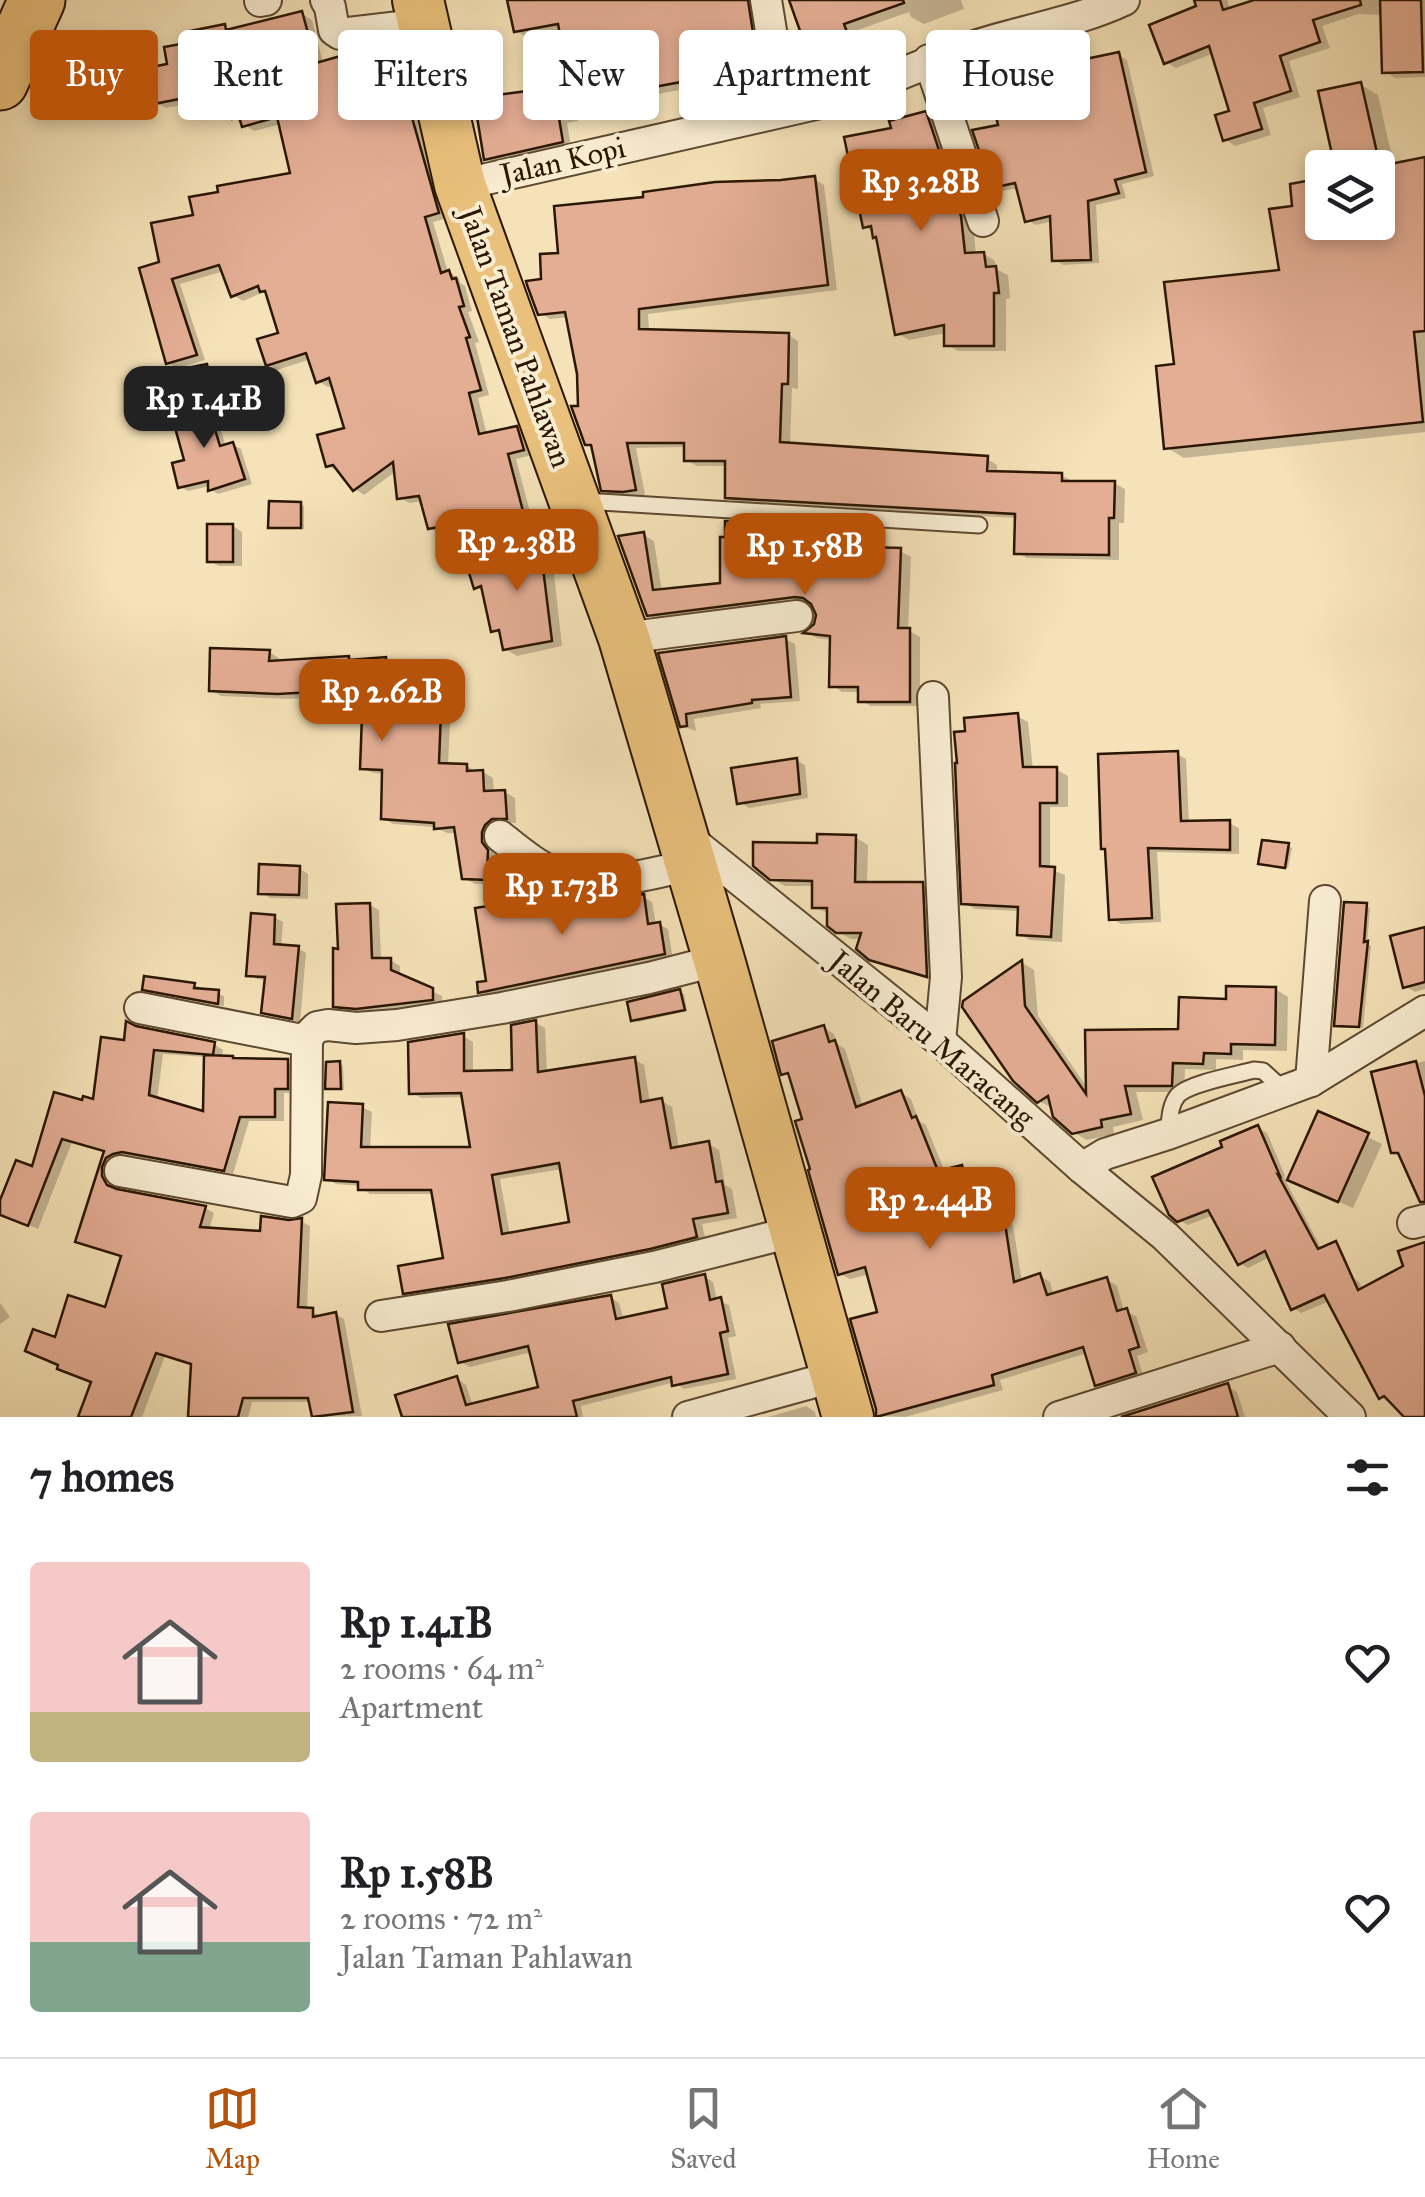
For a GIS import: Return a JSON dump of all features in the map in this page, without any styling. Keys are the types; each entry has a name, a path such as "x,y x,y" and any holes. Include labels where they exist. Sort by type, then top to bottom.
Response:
{"highway":[{"path":"0,82 37,0"}],"main road":[{"name":"Jalan Taman Pahlawan","path":"422,12 460,184 624,638 842,1397"}],"street":[{"path":"326,0 334,30 340,34 422,12"},
{"path":"766,0 771,30"},
{"name":"Jalan Kopi","path":"1027,30 1101,11 1124,0"},
{"name":"Jalan Kopi","path":"460,184 744,120"},
{"path":"950,120 983,220"},
{"path":"624,638 797,616"},
{"path":"933,697 946,977 940,1041"},
{"path":"500,836 533,862 568,879 611,882 686,849"},
{"name":"Jalan Baru Maracang","path":"686,849 762,898 940,1041 1082,1168 1166,1236 1350,1417"},
{"path":"120,1171 292,1202 301,1198 306,1175 307,1041 317,1027 397,1025 649,978 714,943 762,898"},
{"path":"1299,1087 1325,901"},
{"path":"140,1008 307,1041"},
{"path":"1082,1168 1105,1154 1299,1087 1425,1012"},
{"path":"381,1316 654,1267 796,1231"},
{"path":"1059,1417 1280,1347"},
{"path":"688,1417 842,1397"}],"lane":[{"path":"575,501 979,525"}],"building":[{"path":"507,0 748,0 753,30 679,30 679,82 659,86 659,30 559,30 558,24 514,32"},
{"path":"789,0 904,3 844,24 846,30 800,30"},
{"path":"1194,0 1220,0 1223,10 1254,0 1360,0 1361,5 1313,20 1320,42 1280,56 1291,91 1254,103 1262,129 1223,141 1215,115 1229,111 1209,46 1164,64 1149,25 1196,6"},
{"path":"1380,0 1421,0 1423,72 1382,73"},
{"path":"302,11 307,30 226,30"},
{"path":"225,24 226,30 195,30"},
{"path":"178,44 178,99 158,103 158,66 167,64 164,47"},
{"path":"1119,52 1146,172 1115,180 1119,193 1088,201 1091,260 1052,261 1050,216 1025,222 1015,183 992,188 972,130 998,125 997,120 1090,120 1090,58"},
{"path":"338,57 338,120 413,120 439,213 425,217 441,273 449,270 452,279 456,278 464,306 459,307 481,390 469,393 479,434 517,426 524,450 508,454 523,511 428,529 419,496 397,499 393,462 353,491 333,465 326,467 317,435 344,428 329,378 316,383 306,353 266,366 257,339 278,333 265,291 260,292 258,286 231,297 219,265 172,279 197,355 166,364 139,268 159,262 151,223 193,215 189,197 218,192 217,186 290,173 278,120 318,120 318,62"},
{"path":"1361,82 1376,150 1331,150 1318,91"},
{"path":"523,92 523,120 559,120 563,142 484,160 478,120 503,120 503,94"},
{"path":"926,111 961,216 965,253 984,252 986,267 996,266 999,293 994,293 994,346 944,346 944,325 895,335 876,237 873,238 871,226 863,228 844,137 891,128 889,121 906,120 906,116"},
{"path":"240,120 266,120 242,127"},
{"path":"1425,157 1425,331 1414,332 1423,422 1164,449 1156,366 1174,364 1164,282 1279,270 1269,209 1292,206 1290,184 1305,181 1305,240 1395,240 1395,163"},
{"path":"815,176 828,285 639,309 639,329 789,333 788,384 782,384 780,442 988,456 987,471 1062,473 1062,481 1115,481 1109,555 1014,554 1015,514 725,498 725,461 684,461 684,443 627,443 636,490 601,491 591,445 585,445 571,406 578,406 577,374 565,312 538,315 526,281 541,279 540,254 558,253 554,206 643,197 643,192 715,182"},
{"path":"207,364 213,398 188,403 182,369"},
{"path":"207,403 220,446 233,442 245,479 208,491 208,481 178,488 172,463 184,460 171,413"},
{"path":"269,501 301,502 301,528 268,528"},
{"path":"725,521 801,525 801,545 901,548 898,628 910,628 910,702 858,702 858,687 829,687 830,636 803,633 814,624 816,615 803,598 647,616 618,536 644,532 653,590 720,583 720,537 725,537"},
{"path":"207,524 233,524 233,562 207,562"},
{"path":"560,545 566,562 543,568 552,641 503,650 499,630 491,632 481,586 474,589 465,560"},
{"path":"786,636 791,697 752,700 686,714 687,726 680,727 658,653"},
{"path":"210,648 270,650 269,661 386,657 392,711 441,712 439,763 467,764 467,771 483,770 484,791 505,790 507,819 492,819 482,832 482,842 488,850 487,880 462,879 454,827 434,829 434,823 381,819 382,770 360,769 363,689 278,694 209,691"},
{"path":"1018,713 1023,767 1057,767 1057,803 1040,803 1040,866 1055,867 1051,937 1017,935 1018,907 961,904 954,732 965,731 964,718"},
{"path":"1178,751 1181,821 1230,820 1230,850 1148,848 1152,918 1109,920 1105,849 1101,849 1098,754"},
{"path":"797,758 800,794 737,804 731,768"},
{"path":"817,834 856,835 855,882 923,882 927,977 869,960 856,949 861,933 836,933 827,926 827,908 812,908 812,881 770,880 753,866 753,842 817,843"},
{"path":"1262,840 1289,843 1285,868 1258,864"},
{"path":"259,864 300,866 299,895 258,894"},
{"path":"644,894 648,924 660,922 665,954 478,993 477,982 486,981 475,908 551,896 596,900"},
{"path":"1344,902 1367,903 1364,942 1368,941 1359,1027 1334,1026"},
{"path":"370,903 372,958 391,958 391,970 433,988 433,1000 356,1009 333,1007 333,948 338,949 336,904"},
{"path":"251,913 275,915 274,944 299,946 292,1019 261,1013 265,977 246,976"},
{"path":"1425,927 1425,982 1403,988 1390,936"},
{"path":"1022,960 1025,1006 1086,1094 1085,1030 1178,1029 1179,997 1226,999 1226,986 1276,987 1275,1045 1231,1044 1231,1054 1204,1053 1203,1064 1173,1063 1172,1086 1125,1086 1131,1114 1101,1120 1102,1127 1072,1134 1053,1117 1048,1096 1037,1103 1013,1081 962,1007 963,1001"},
{"path":"144,976 219,990 218,1004 142,990"},
{"path":"680,989 685,1010 631,1021 627,1002"},
{"path":"536,1020 538,1072 635,1057 641,1102 662,1098 671,1148 709,1141 716,1182 722,1181 728,1213 693,1219 697,1237 650,1249 403,1294 398,1266 443,1258 431,1190 358,1190 358,1182 324,1180 328,1102 363,1104 361,1147 470,1147 461,1093 409,1094 408,1042 464,1033 464,1071 512,1070 511,1025","holes":["559,1163 569,1222 502,1234 492,1175"]},
{"path":"126,1021 215,1042 213,1055 154,1050 149,1095 203,1111 204,1055 288,1059 288,1089 275,1089 275,1117 240,1117 224,1171 122,1152 106,1158 102,1176 107,1185 117,1189 206,1206 200,1227 260,1231 261,1216 302,1218 298,1307 313,1308 313,1317 336,1312 353,1412 312,1417 308,1398 243,1398 238,1417 188,1417 191,1364 156,1353 131,1417 78,1417 91,1382 25,1351 33,1329 55,1337 68,1295 105,1307 121,1256 75,1242 104,1151 62,1139 28,1226 0,1215 0,1200 16,1160 32,1166 54,1092 93,1099 101,1037 124,1040"},
{"path":"824,1025 829,1042 835,1040 856,1107 901,1090 938,1171 962,1165 977,1221 1004,1217 1014,1282 1040,1273 1047,1295 1107,1277 1117,1311 1127,1308 1139,1347 1129,1350 1136,1373 1095,1386 1083,1347 992,1375 994,1385 876,1417 850,1319 877,1312 865,1267 838,1275 795,1121 802,1119 788,1073 781,1075 772,1041"},
{"path":"340,1061 341,1089 325,1089 326,1062"},
{"path":"1416,1061 1425,1096 1425,1202 1420,1202 1398,1153 1391,1153 1371,1072"},
{"path":"1318,1111 1369,1133 1338,1202 1287,1180"},
{"path":"1258,1125 1278,1175 1318,1249 1336,1241 1358,1290 1403,1266 1398,1251 1425,1242 1425,1417 1404,1417 1384,1396 1379,1399 1324,1295 1291,1310 1265,1251 1238,1265 1208,1210 1177,1222 1169,1215 1152,1177 1222,1147 1220,1141"},
{"path":"705,1274 710,1300 721,1297 728,1331 720,1333 728,1374 672,1386 671,1377 573,1401 577,1417 402,1417 395,1395 457,1376 466,1405 538,1387 528,1346 458,1363 448,1324 611,1295 616,1319 667,1308 662,1284"},
{"path":"1228,1383 1238,1417 1121,1417"}]}
